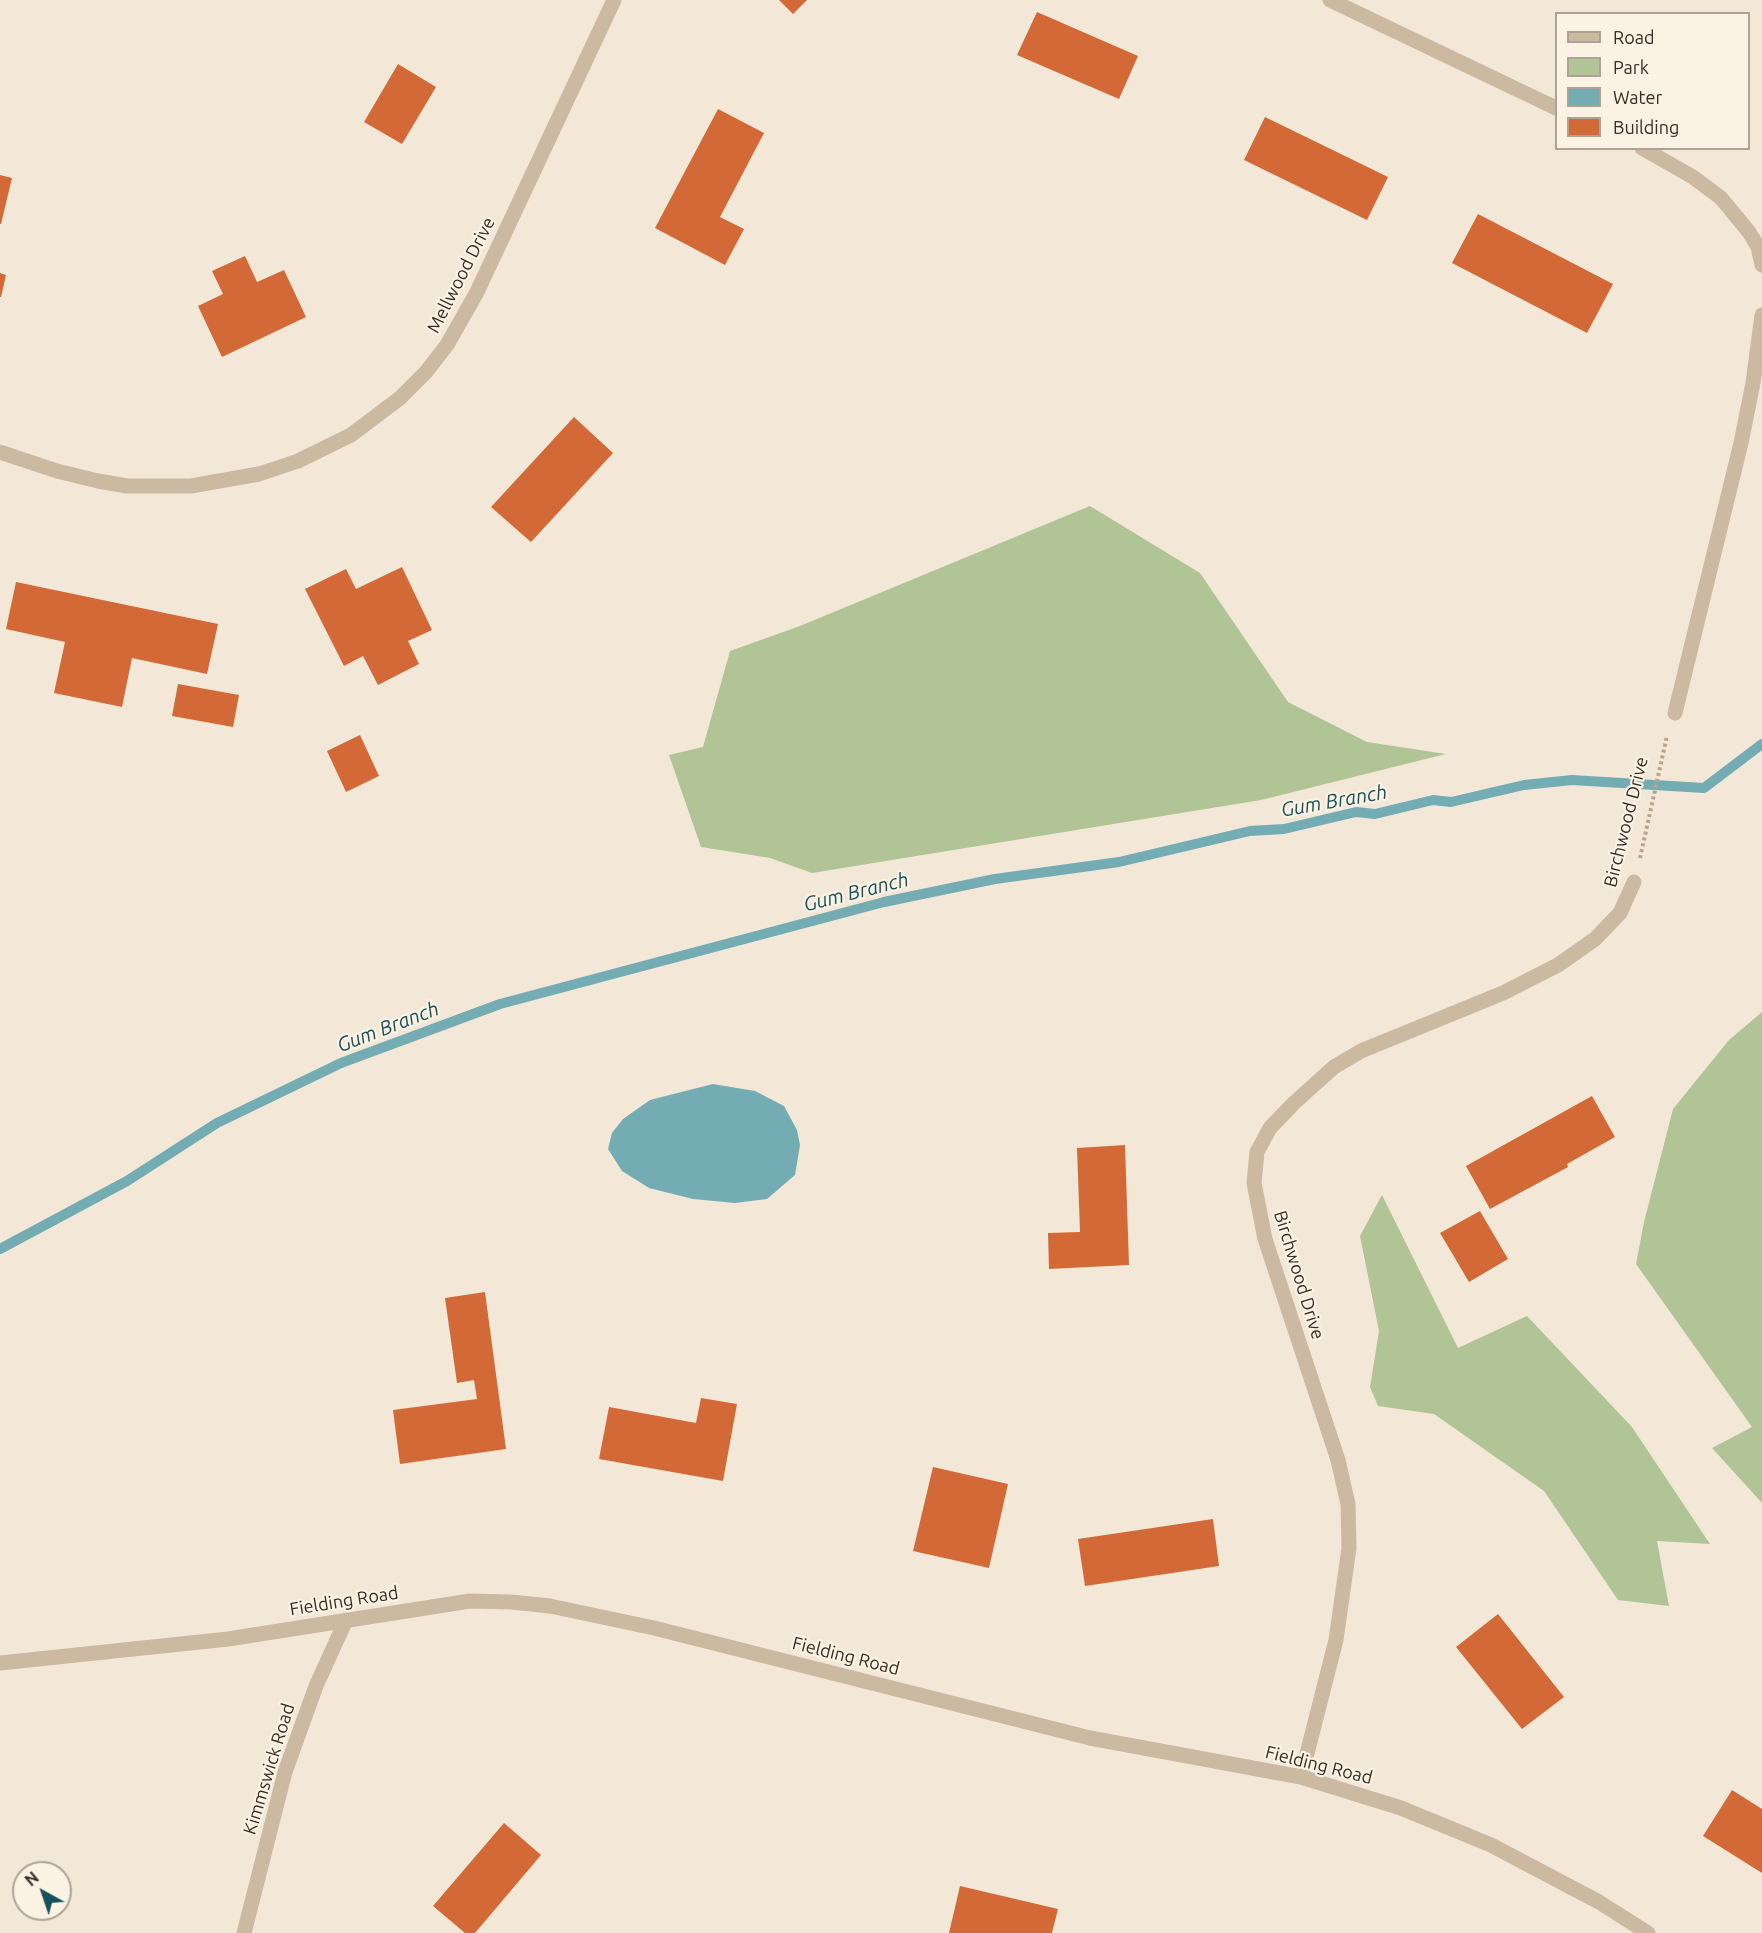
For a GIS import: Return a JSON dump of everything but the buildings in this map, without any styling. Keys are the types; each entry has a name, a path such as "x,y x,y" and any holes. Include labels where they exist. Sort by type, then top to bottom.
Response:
{"street":[{"name":"Mellwood Drive","path":"0,452 98,482 127,486 191,486 259,474 298,461 351,435 400,399 426,372 447,345 477,292 614,0"},
{"path":"1330,0 1555,107"},
{"path":"1646,150 1693,177 1721,198 1749,232 1758,247 1762,265"},
{"path":"1675,713 1741,443 1753,383 1762,315"},
{"name":"Birchwood Drive","path":"1301,1777 1336,1640 1349,1548 1348,1504 1338,1460 1265,1239 1254,1183 1257,1152 1270,1128 1334,1067 1361,1051 1503,993 1558,965 1595,939 1620,913 1634,882"},
{"name":"Fielding Road","path":"0,1663 228,1639 470,1601 550,1606 654,1628 1090,1738 1301,1777 1401,1808 1491,1845 1599,1902 1648,1933"},
{"name":"Kimmswick Road","path":"244,1933 285,1772 316,1686 346,1620"}],"path":[{"name":"Birchwood Drive","path":"1634,882 1668,731"}],"green space":[{"path":"1090,506 1200,573 1288,702 1367,742 1446,754 1261,800 812,873 770,858 701,847 669,755 703,747 730,651 800,626"},
{"path":"1762,1012 1762,1503 1712,1448 1752,1427 1636,1264 1644,1222 1673,1109 1729,1040"},
{"path":"1382,1195 1458,1348 1527,1316 1632,1427 1710,1544 1657,1541 1669,1606 1618,1600 1544,1491 1434,1414 1378,1406 1370,1387 1379,1331 1360,1236"}],"water":[{"path":"713,1084 755,1091 784,1106 797,1130 800,1145 795,1175 767,1199 735,1203 693,1199 649,1188 622,1171 608,1149 612,1133 623,1119 650,1100"}],"waterway":[{"name":"Gum Branch","path":"0,1249 127,1181 217,1123 341,1063 500,1004 884,902 995,879 1119,862 1250,831 1284,829 1356,812 1375,814 1433,800 1451,802 1524,785 1572,780 1704,788 1762,744"}]}
